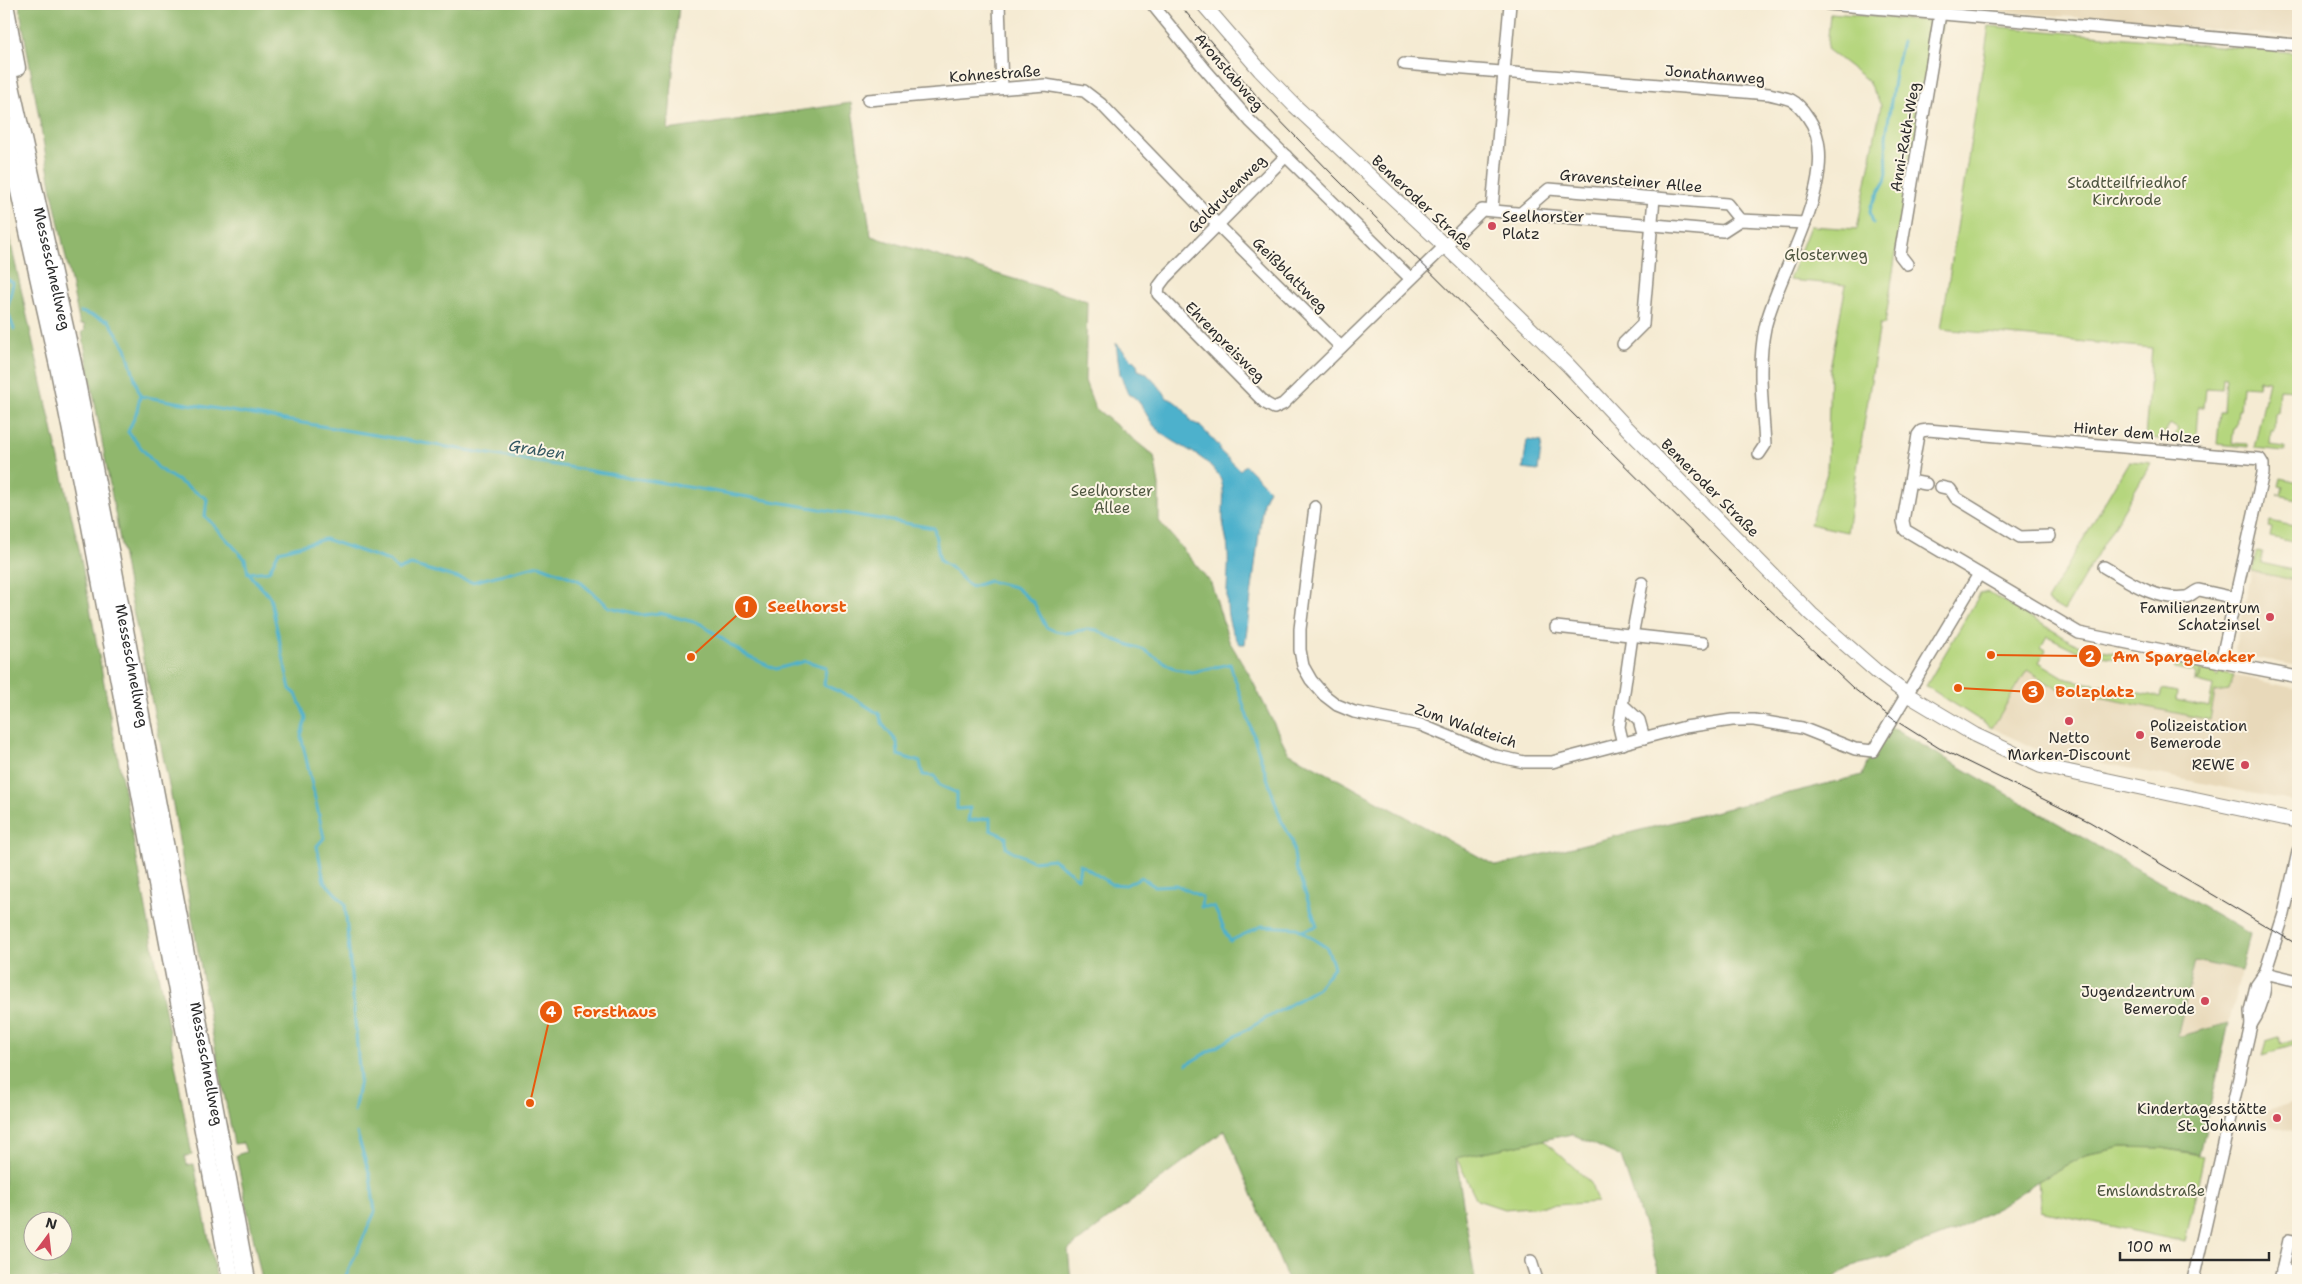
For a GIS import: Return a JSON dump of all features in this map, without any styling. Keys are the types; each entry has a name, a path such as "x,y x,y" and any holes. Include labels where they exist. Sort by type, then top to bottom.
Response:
{"highway":[{"path":"5,4 17,68 21,133"},
{"name":"Messeschnellweg","path":"4,54 105,523 247,1280"},
{"name":"Messeschnellweg","path":"4,124 58,366 90,526 230,1280"}],"main road":[{"name":"Bemeroder Straße","path":"1204,4 1260,70 1295,106 1444,245 1568,365 1626,428 1811,614 1876,671 1908,695 1975,735 2041,766 2298,821"}],"street":[{"path":"999,4 1002,88"},
{"name":"Aronstabweg","path":"1152,4 1250,121 1286,156"},
{"path":"1492,209 1510,4"},
{"path":"1828,4 2298,45"},
{"name":"Anni-Rath-Weg","path":"1907,264 1900,255 1940,14"},
{"name":"Jonathanweg","path":"1404,64 1769,94 1792,100 1811,120 1818,139 1819,161 1815,188 1805,223"},
{"name":"Kohnestraße","path":"868,100 1045,84 1084,91 1101,104 1218,225"},
{"name":"Goldrutenweg","path":"1158,294 1159,286 1164,278 1286,156 1410,278"},
{"name":"Gravensteiner Allee","path":"1521,213 1549,189 1727,204 1740,220"},
{"path":"1624,344 1643,324 1654,198"},
{"path":"1341,347 1482,210 1492,209 1723,231 1740,220 1805,223 1765,326 1761,357 1765,445 1759,454"},
{"name":"Geißblattweg","path":"1218,225 1341,347"},
{"name":"Ehrenpreisweg","path":"1158,294 1265,403 1274,408 1283,404 1341,347"},
{"name":"Hinter dem Holze","path":"2222,662 2264,470 2260,459 1925,430 1918,435 1903,527 2079,632 2222,662 2298,677"},
{"path":"1910,480 1926,484"},
{"path":"1941,487 1950,489 1956,498 2020,537 2050,536"},
{"name":"Zum Waldteich","path":"1315,507 1300,629 1300,650 1304,666 1311,680 1324,696 1354,712 1422,725 1496,756 1524,762 1552,762 1710,722 1754,720 1802,728 1856,749 1873,750 1908,695"},
{"path":"2104,567 2144,590 2187,597 2199,590 2235,598"},
{"path":"1908,695 1979,574"},
{"path":"1623,744 1620,727 1632,636 1642,583"},
{"path":"1556,627 1703,643"},
{"path":"1623,705 1639,720 1644,738"},
{"path":"2193,1280 2251,1025 2250,1011 2256,986 2264,973 2284,914 2298,852"},
{"path":"2264,973 2298,981"},
{"path":"2298,1242 2289,1240 2281,1275 2298,1273"},
{"path":"1531,1261 1537,1280"}],"shaded area":[{"path":"1918,4 2298,4 2298,37 2168,25"},
{"name":"Familienzentrum Schatzinsel","path":"2252,571 2298,581 2298,666 2238,654 2235,648"},
{"path":"2027,670 2056,688 2210,719 2219,672 2298,689 2298,793 2296,802 2038,750 1992,728"},
{"path":"2195,961 2241,971 2229,1023 2177,1038"},
{"name":"Kindertagesstätte St. Johannis","path":"2298,1100 2298,1133 2257,1120 2256,1116"}],"green space":[{"name":"Seelhorster Allee","path":"19,4 679,4 668,130 851,103 871,236 1087,301 1085,381 1095,408 1154,456 1159,485 1159,521 1211,583 1229,641 1249,674 1288,752 1496,866 1862,775 1873,750 1889,726 2250,934 2241,971 2195,961 2177,1037 2229,1023 2199,1154 2162,1148 2122,1147 2086,1155 2038,1181 2001,1206 1953,1231 1885,1257 1855,1264 1830,1280 1662,1280 1621,1157 1572,1134 1456,1158 1475,1280 1288,1280 1225,1130 1068,1250 1071,1280 262,1280 236,1155 246,1152 243,1143 234,1144 211,1027 173,805 130,595 82,332 85,331 84,324 80,325 52,191"},
{"name":"Glosterweg","path":"1830,13 1943,22 1897,246 1885,324 1880,324 1847,532 1810,524 1827,473 1830,368 1846,285 1789,280 1810,226 1857,229 1881,105 1867,80 1827,49"},
{"name":"Stadtteilfriedhof Kirchrode","path":"1989,26 2298,53 2298,351 2295,368 2298,368 2298,383 2295,390 2279,389 2277,413 2275,413 2274,430 2271,430 2270,445 2285,447 2285,451 2254,448 2269,381 2259,380 2258,387 2242,386 2240,410 2238,410 2232,443 2248,444 2248,447 2217,444 2220,412 2224,412 2226,377 2223,377 2222,389 2206,388 2204,407 2198,407 2196,435 2199,435 2198,443 2171,440 2178,429 2170,424 2161,439 2145,438 2152,348 1941,329"},
{"path":"4,213 79,549 192,1155 185,1156 187,1165 194,1164 217,1280 4,1280"},
{"path":"2129,461 2151,463 2064,611 2047,601"},
{"path":"2281,478 2298,482 2298,499 2277,495 2281,495 2283,487 2279,486"},
{"path":"2270,521 2298,527 2298,543 2270,537 2272,528 2268,527"},
{"path":"2257,551 2263,552 2261,563 2298,571 2298,581 2252,571"},
{"path":"1988,592 2079,646 2131,655 2130,661 2079,652 2047,636 2041,647 2046,650 2039,662 2067,679 2160,697 2162,689 2177,692 2176,700 2209,707 2213,686 2194,681 2198,680 2195,679 2196,672 2174,668 2175,664 2201,669 2199,680 2202,669 2215,671 2215,675 2218,676 2219,672 2234,675 2229,690 2215,692 2210,720 2056,688 2027,670 1992,728 1926,686 1980,594"},
{"path":"2279,1037 2282,1044 2298,1039 2298,1044 2262,1055 2266,1041"},
{"path":"1544,1140 1591,1183 1597,1202 1504,1209 1477,1200 1456,1157"},
{"name":"Emslandstraße","path":"2122,1147 2162,1148 2204,1156 2185,1242 2041,1211 2038,1181 2086,1155"}],"water":[{"path":"1116,343 1137,364 1138,370 1146,373 1167,398 1181,407 1191,422 1199,425 1221,448 1219,450 1240,470 1245,465 1269,489 1263,502 1245,644 1240,644 1234,634 1228,612 1228,548 1223,521 1223,490 1220,478 1205,461 1159,431 1137,400 1128,394 1120,374"},
{"path":"1527,440 1542,442 1538,471 1523,469"}],"waterway":[{"path":"1873,223 1870,211 1871,206 1885,181 1887,173 1886,137 1896,66 1902,42"},
{"path":"4,277 13,283 7,310 14,329"},
{"path":"81,312 109,321 126,348 140,396 137,411 128,432 159,469 207,499 205,516 245,559 248,573 269,571 279,551 325,539 389,561 398,570 411,565 472,582 539,565 578,580 609,607 643,615 660,613 701,624 747,656 776,669 806,661 826,667 824,685 854,698 879,714 883,725 897,742 898,755 920,762 923,775 935,776 939,785 957,793 957,809 970,808 968,821 990,818 990,830 1006,837 1006,848 1032,861 1053,859 1078,878 1080,864 1111,884 1126,885 1141,877 1154,886 1176,885 1202,897 1201,907 1214,907 1230,941 1262,926 1297,928 1327,948 1334,967 1317,989 1187,1064"},
{"name":"Graben","path":"140,396 934,528 940,561 950,567 971,587 989,581 1015,587 1034,603 1046,627 1067,633 1088,629 1097,630 1115,640 1144,650 1175,669 1192,672 1230,664 1281,820 1292,840 1296,867 1317,926 1302,931"},
{"path":"248,573 270,597 290,689 296,694 306,718 301,736 324,838 317,846 324,881 345,904 360,1080 354,1111"},
{"path":"344,1280 375,1212 370,1176 357,1133"}],"tram line":[{"path":"1179,4 1261,101 1334,176 1766,606 1853,688 1893,719 1939,748 2090,822 2298,945"}],"place":[{"name":"Seelhorster Platz","path":"1492,226"},
{"name":"Familienzentrum Schatzinsel","path":"2270,617"},
{"name":"Am Spargelacker","path":"1991,655"},
{"name":"Seelhorst","path":"691,657"},
{"name":"Bolzplatz","path":"1958,688"},
{"name":"Netto Marken-Discount","path":"2069,721"},
{"name":"Polizeistation Bemerode","path":"2140,735"},
{"name":"REWE","path":"2245,765"},
{"name":"Jugendzentrum Bemerode","path":"2205,1001"},
{"name":"Forsthaus","path":"530,1103"},
{"name":"Kindertagesstätte St. Johannis","path":"2277,1118"}]}
